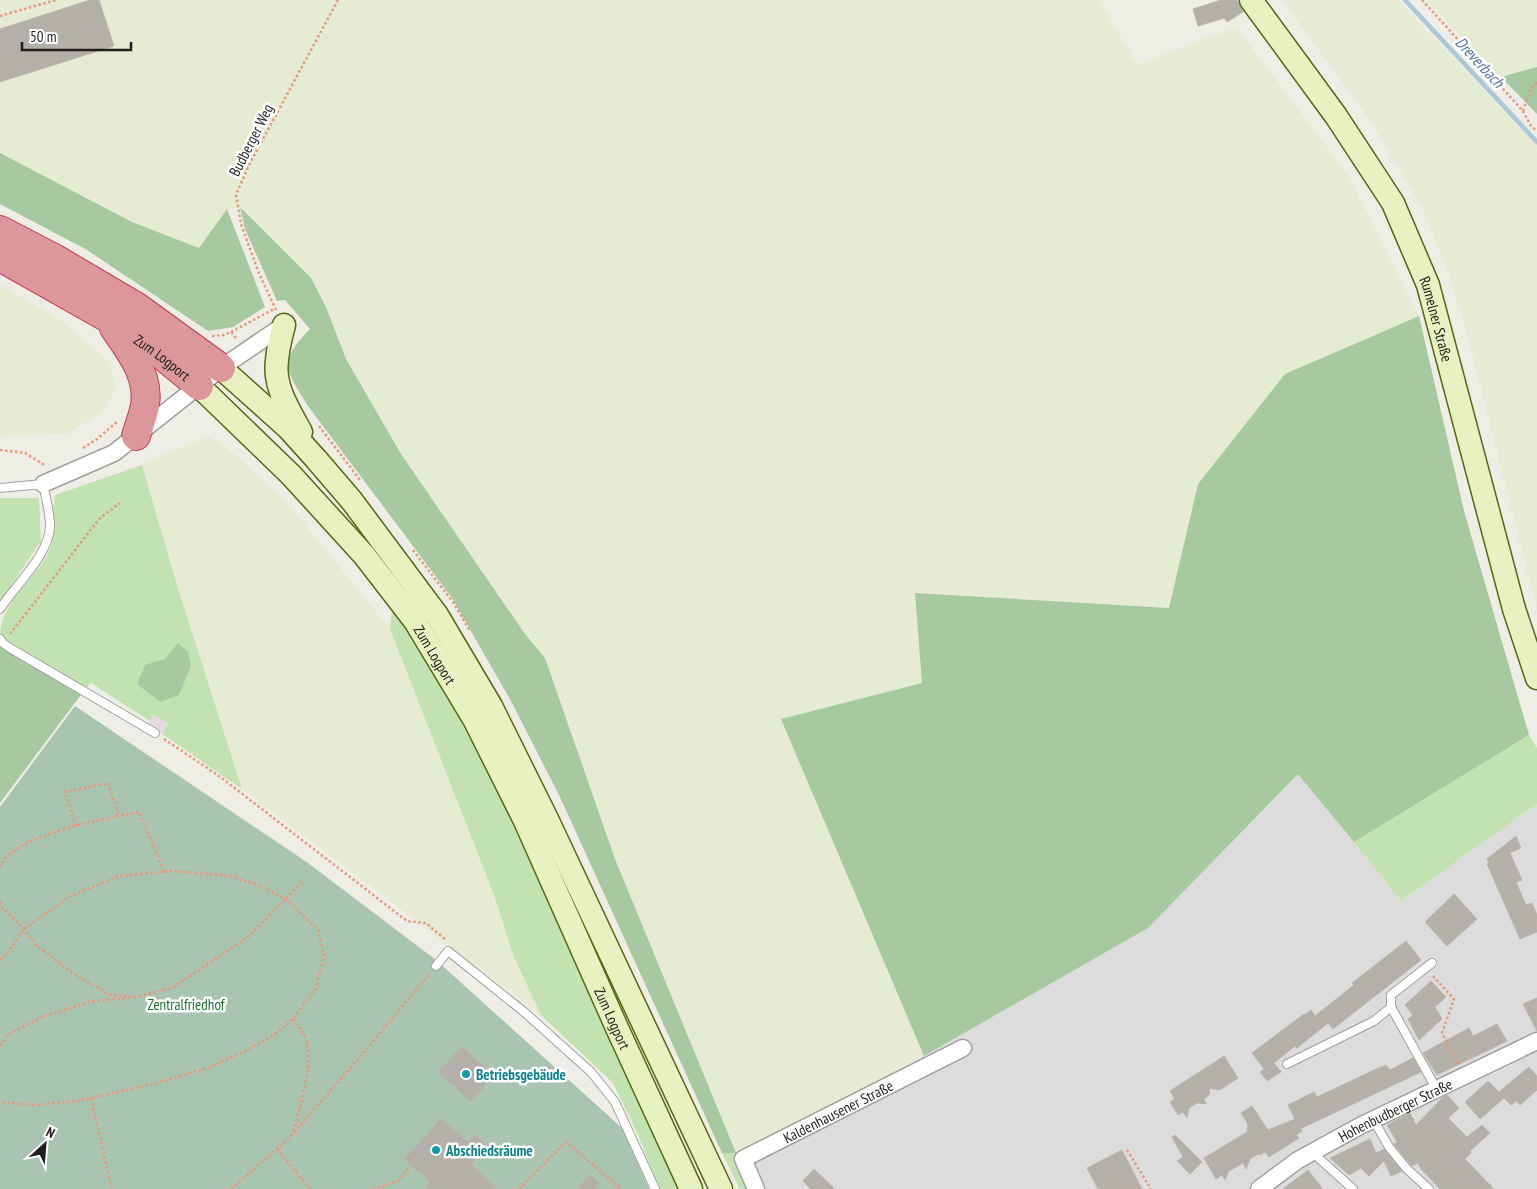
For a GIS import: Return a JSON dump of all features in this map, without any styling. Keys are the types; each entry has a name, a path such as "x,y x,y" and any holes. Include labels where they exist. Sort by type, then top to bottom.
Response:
{"highway":[{"name":"Zum Logport","path":"0,230 54,258 137,307 220,368"},
{"name":"Zum Logport","path":"2,257 106,317 164,356 199,386"},
{"path":"106,317 139,367 144,382 145,404 128,428"}],"main road":[{"name":"Rumelner Straße","path":"1251,0 1336,116 1393,203 1428,285 1514,609 1537,678"},
{"path":"279,317 276,374 282,397 316,460"},
{"name":"Zum Logport","path":"220,368 288,428 352,501 437,615 492,706 568,862 721,1189"},
{"name":"Zum Logport","path":"199,386 291,475 364,555 415,621 474,719 525,821 691,1189"}],"street":[{"path":"48,483 114,453 128,428 199,386 279,317"},
{"name":"Hohenbudberger Straße","path":"1259,1189 1298,1160 1373,1119 1537,1041"},
{"name":"Kaldenhausener Straße","path":"756,1189 743,1158 963,1048"}],"lane":[{"path":"0,488 48,483 47,501 50,527 46,544 0,609"},
{"path":"1,641 155,733"},
{"path":"436,966 448,952 523,1010 591,1072 615,1102 655,1189"},
{"path":"1429,966 1391,995 1391,1007 1437,1090"},
{"path":"1287,1064 1374,1021 1391,1007"},
{"path":"1373,1119 1389,1146 1408,1169 1429,1189"},
{"path":"1312,1152 1353,1189"}],"path":[{"path":"0,16 56,0"},
{"name":"Budberger Weg","path":"279,317 258,271 241,224 236,195 249,165 338,0"},
{"path":"1422,0 1524,111 1531,126 1537,131"},
{"path":"1524,111 1530,89 1537,82"},
{"path":"232,332 279,317"},
{"path":"78,451 97,439 128,428"},
{"path":"0,450 24,454 46,466"},
{"path":"48,483 38,468 52,464"},
{"path":"46,466 48,483"},
{"path":"1,641 100,518 120,503"},
{"path":"155,733 219,776 407,921 426,923 446,939 448,952"},
{"path":"76,826 65,792 108,783 119,816"},
{"path":"0,867 2,862 18,847 49,834 99,819 139,812 164,871"},
{"path":"0,960 6,955 24,929 72,896 119,876 172,870 230,876 258,885 286,899 318,930 324,954 316,988 293,1019 274,1035 211,1067 148,1085 78,1101 33,1105 0,1102"},
{"path":"0,1046 9,1034 42,1016 92,1001 136,997 174,987 249,936 303,881"},
{"path":"0,902 2,907 24,929 35,944 72,973 111,995 136,997"},
{"path":"231,1189 292,1134 354,1064 436,966"},
{"path":"1429,966 1454,999 1442,1033 1465,1076"},
{"path":"292,1134 300,1107 310,1053 307,1041 293,1019"},
{"path":"91,1098 112,1189"},
{"path":"519,1189 566,1142 621,1189"},
{"path":"277,1148 310,1189"},
{"path":"1127,1150 1151,1189"},
{"path":"373,1189 398,1180 409,1168"}],"shaded area":[{"path":"154,715 168,724 162,734 147,725"},
{"path":"1299,773 1401,901 1537,804 1537,1189 761,1189 736,1153 924,1056 1148,928"}],"green space":[{"path":"0,0 1100,0 1136,65 1236,27 1348,175 1419,316 1285,374 1198,484 1169,608 915,593 922,683 781,719 924,1056 736,1153 615,859 545,658 525,634 401,454 346,359 326,307 241,207 227,209 199,249 132,222 0,153"},
{"path":"1282,0 1397,0 1537,145 1537,611 1469,340 1449,274 1422,208 1372,123"},
{"path":"1427,0 1537,0 1537,67 1501,77"},
{"path":"1537,67 1537,114 1501,77"},
{"path":"0,153 132,222 199,248 227,209 265,307 233,327 208,331 87,250 0,204"},
{"path":"240,207 311,278 326,307 346,359 401,454 525,634 545,658 615,859 736,1153 722,1153 560,797 511,701 452,598 308,406 294,383 288,366 289,358 300,340 310,329 285,300 277,301 245,229"},
{"path":"0,285 58,318 110,363 116,387 103,412 66,434 0,436"},
{"path":"1419,316 1464,511 1529,735 1354,842 1298,774 1148,928 924,1056 781,719 922,683 915,593 1169,608 1198,484 1285,374"},
{"path":"207,436 224,445 283,498 390,629 494,895 514,957 541,1015 242,789 176,582 142,465"},
{"path":"142,465 176,582 242,789 162,734 168,724 154,715 150,721 91,683 86,688 0,638 2,624 12,601 37,571 50,549 53,537 55,495"},
{"path":"0,498 39,498 41,541 0,602"},
{"path":"392,610 422,653 477,747 544,888 679,1189 659,1189 638,1135 613,1083 541,1015 514,957 494,895 390,629"},
{"path":"0,638 86,688 0,803"},
{"path":"178,643 188,652 191,666 179,695 160,702 137,684 145,665 165,659"},
{"name":"Zentralfriedhof","path":"75,706 308,863 436,960 622,1128 649,1189 0,1189 0,807"},
{"path":"1529,735 1537,748 1537,804 1401,901 1354,842"},
{"path":"722,1153 736,1153 752,1189 740,1189"}],"building":[{"path":"90,0 99,0 114,46 0,82 0,29"},
{"path":"1221,0 1237,0 1243,12 1227,22 1224,18 1198,26 1193,9"},
{"path":"1516,836 1521,848 1510,853 1522,880 1516,882 1526,905 1532,903 1537,915 1537,932 1520,939 1487,864 1489,863 1487,859"},
{"path":"1454,894 1477,919 1447,946 1425,922"},
{"path":"1406,941 1421,960 1333,1029 1328,1023 1297,1048 1295,1046 1274,1063 1281,1072 1267,1081 1260,1072 1264,1069 1252,1053 1304,1014 1311,1010 1315,1016 1354,985 1352,983"},
{"path":"1431,981 1446,997 1435,1007 1442,1019 1419,1040 1408,1019 1413,1015 1405,1005"},
{"path":"1537,998 1537,1031 1523,1004"},
{"path":"1497,1024 1507,1041 1437,1075 1423,1053 1469,1028 1473,1036"},
{"name":"Betriebsgebäude","path":"462,1046 494,1076 471,1102 438,1072"},
{"path":"1224,1056 1238,1078 1220,1090 1210,1088 1209,1095 1204,1099 1206,1104 1197,1103 1189,1108 1187,1118 1183,1112 1178,1115 1170,1102 1175,1099 1170,1091"},
{"path":"1413,1058 1421,1072 1300,1129 1302,1131 1296,1135 1299,1138 1269,1157 1265,1152 1260,1155 1258,1154 1250,1159 1246,1169 1243,1163 1229,1171 1225,1180 1222,1175 1216,1179 1204,1158 1247,1132 1248,1124 1241,1113 1252,1106 1268,1130 1295,1119 1288,1105 1314,1092 1317,1097 1386,1065 1390,1070"},
{"path":"1529,1067 1537,1076 1537,1090 1520,1105 1516,1101 1511,1105 1504,1098 1480,1119 1465,1102 1488,1081 1499,1092"},
{"path":"1447,1095 1459,1108 1448,1118 1467,1137 1482,1125 1490,1133 1470,1151 1471,1153 1465,1159 1494,1189 1440,1189 1421,1169 1418,1163 1412,1166 1394,1144 1397,1142 1387,1125 1410,1113 1416,1125"},
{"path":"442,1118 468,1142 475,1134 487,1146 471,1164 498,1189 424,1189 430,1182 404,1159"},
{"path":"1175,1135 1202,1162 1190,1174 1177,1161 1183,1157 1172,1137"},
{"path":"1370,1139 1376,1153 1384,1149 1402,1171 1391,1176 1384,1161 1369,1176 1361,1168 1349,1175 1330,1158"},
{"path":"1122,1150 1142,1189 1098,1189 1087,1168"},
{"path":"814,1169 835,1189 811,1189 803,1181"},
{"path":"1308,1170 1323,1189 1283,1189"},
{"path":"590,1174 600,1183 595,1189 577,1189"}],"waterway":[{"name":"Dreverbach","path":"1405,0 1537,142"}],"place":[{"name":"Betriebsgebäude","path":"466,1074"},
{"name":"Abschiedsräume","path":"436,1150"}]}
